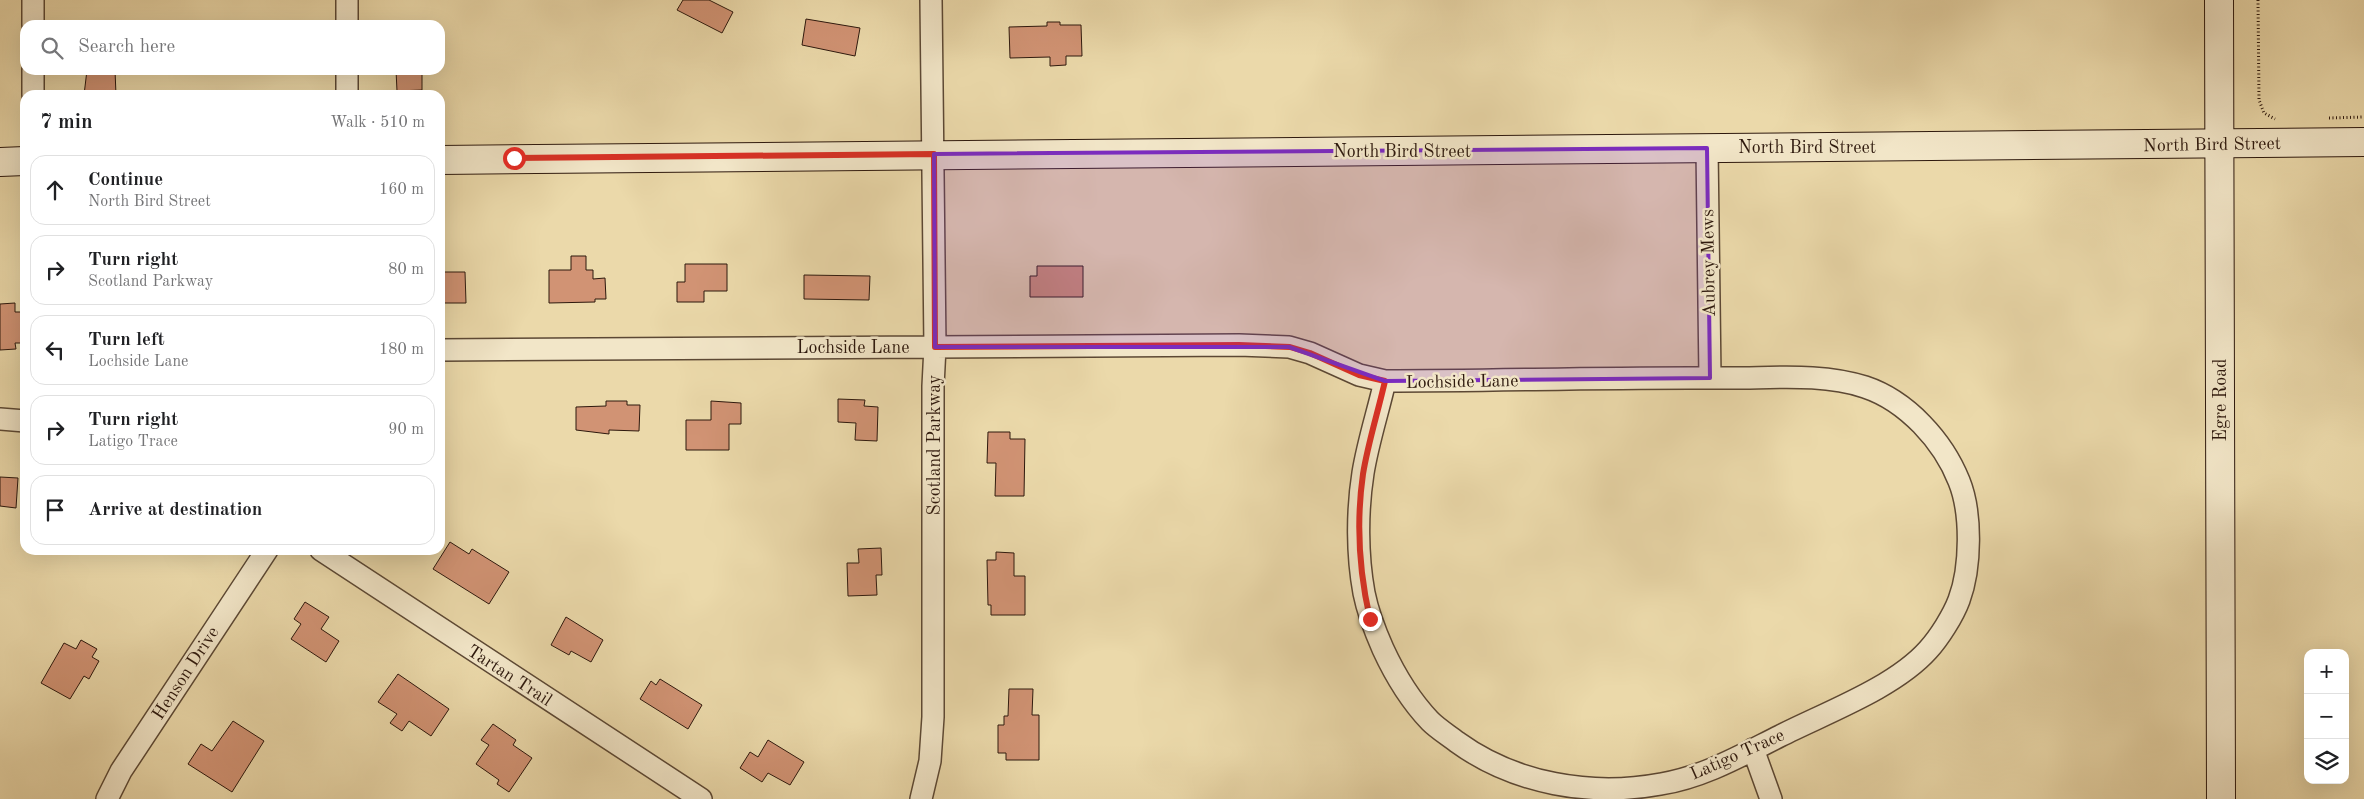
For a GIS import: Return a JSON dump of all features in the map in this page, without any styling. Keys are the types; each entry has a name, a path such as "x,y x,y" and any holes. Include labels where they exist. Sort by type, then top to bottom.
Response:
{"street":[{"path":"33,0 33,20"},
{"path":"347,0 347,20"},
{"name":"Scotland Parkway","path":"921,799 930,761 933,717 933,386 935,347 931,0"},
{"name":"Egre Road","path":"2219,0 2221,799"},
{"path":"34,75 34,90"},
{"path":"347,75 347,90"},
{"name":"North Bird Street","path":"445,160 934,154 2219,145 2364,142"},
{"name":"Aubrey Mews","path":"1707,148 1710,378"},
{"path":"0,162 20,161"},
{"name":"Lochside Lane","path":"445,350 1239,345 1290,347 1310,353 1359,375 1385,381 1710,378"},
{"name":"Latigo Trace","path":"1385,381 1363,473 1360,510 1360,554 1363,590 1370,619 1390,664 1412,700 1433,724 1472,753 1507,771 1540,781 1588,788 1628,789 1665,784 1711,770 1889,681 1929,649 1959,601 1965,577 1967,523 1964,493 1943,448 1921,424 1887,396 1838,380 1710,378"},
{"path":"0,419 20,421"},
{"name":"Henson Drive","path":"107,799 121,772 264,555"},
{"name":"Tartan Trail","path":"329,555 701,799"},
{"path":"1753,749 1771,799"}],"path":[{"path":"2258,0 2259,100 2264,113"}],"highlighted area":[{"path":"1707,148 1710,378 1385,381 1289,347 935,347 934,154"}],"building":[{"path":"683,0 709,0 733,12 722,33 677,10"},
{"path":"806,19 860,28 855,56 802,45"},
{"path":"1047,22 1060,22 1060,25 1081,25 1082,56 1066,56 1066,65 1050,66 1050,57 1010,58 1009,27 1047,26"},
{"path":"86,75 115,75 116,90 85,90"},
{"path":"396,75 422,75 422,90 397,90"},
{"path":"571,256 586,256 586,270 593,270 593,279 605,278 606,299 595,299 595,302 549,303 549,270 571,270"},
{"path":"685,264 727,264 727,291 704,291 704,302 677,302 677,282 685,282"},
{"path":"1037,266 1083,266 1083,297 1030,297 1030,276 1037,276"},
{"path":"445,272 465,272 466,303 445,303"},
{"path":"804,275 870,276 869,300 804,299"},
{"path":"15,303 15,312 20,312 20,343 15,343 16,349 0,350 0,304"},
{"path":"838,399 865,400 864,406 878,407 877,441 855,440 856,423 838,422"},
{"path":"606,401 627,401 627,405 640,405 639,431 609,430 609,434 576,430 576,407 606,406"},
{"path":"711,401 741,403 741,424 729,424 729,450 686,450 686,420 711,420"},
{"path":"988,432 1010,432 1010,439 1025,439 1024,496 995,496 996,463 987,463"},
{"path":"0,477 18,478 16,508 0,506"},
{"path":"450,542 469,554 472,549 509,572 489,604 433,569 442,555 445,555 445,550"},
{"path":"881,548 882,575 876,575 877,595 848,596 847,563 859,563 858,549"},
{"path":"996,552 1014,553 1014,576 1025,576 1025,615 991,615 991,605 988,605 987,560 996,560"},
{"path":"305,602 329,617 321,629 339,641 326,662 291,639 301,624 294,619"},
{"path":"566,617 603,640 591,662 571,651 569,655 551,645"},
{"path":"81,640 97,649 92,657 99,661 89,679 84,676 70,699 41,683 64,643 76,649"},
{"path":"398,674 449,709 431,736 409,721 402,731 390,723 397,714 378,702"},
{"path":"660,679 702,705 688,729 640,699 651,681 656,685"},
{"path":"1009,689 1033,689 1032,715 1039,715 1039,760 1006,760 1006,753 998,753 998,725 1004,725 1004,716 1008,716"},
{"path":"233,721 264,741 232,792 188,764 201,744 212,751"},
{"path":"493,724 516,740 513,745 532,758 509,792 497,784 499,780 476,764 489,745 481,740"},
{"path":"768,740 804,762 790,785 768,773 762,782 740,768 750,752 758,757"}],"route":[{"path":"514,158 934,154 935,347 972,345 1239,345 1290,347 1310,353 1359,375 1385,381 1363,473 1360,510 1360,554 1363,590 1370,619"}]}
